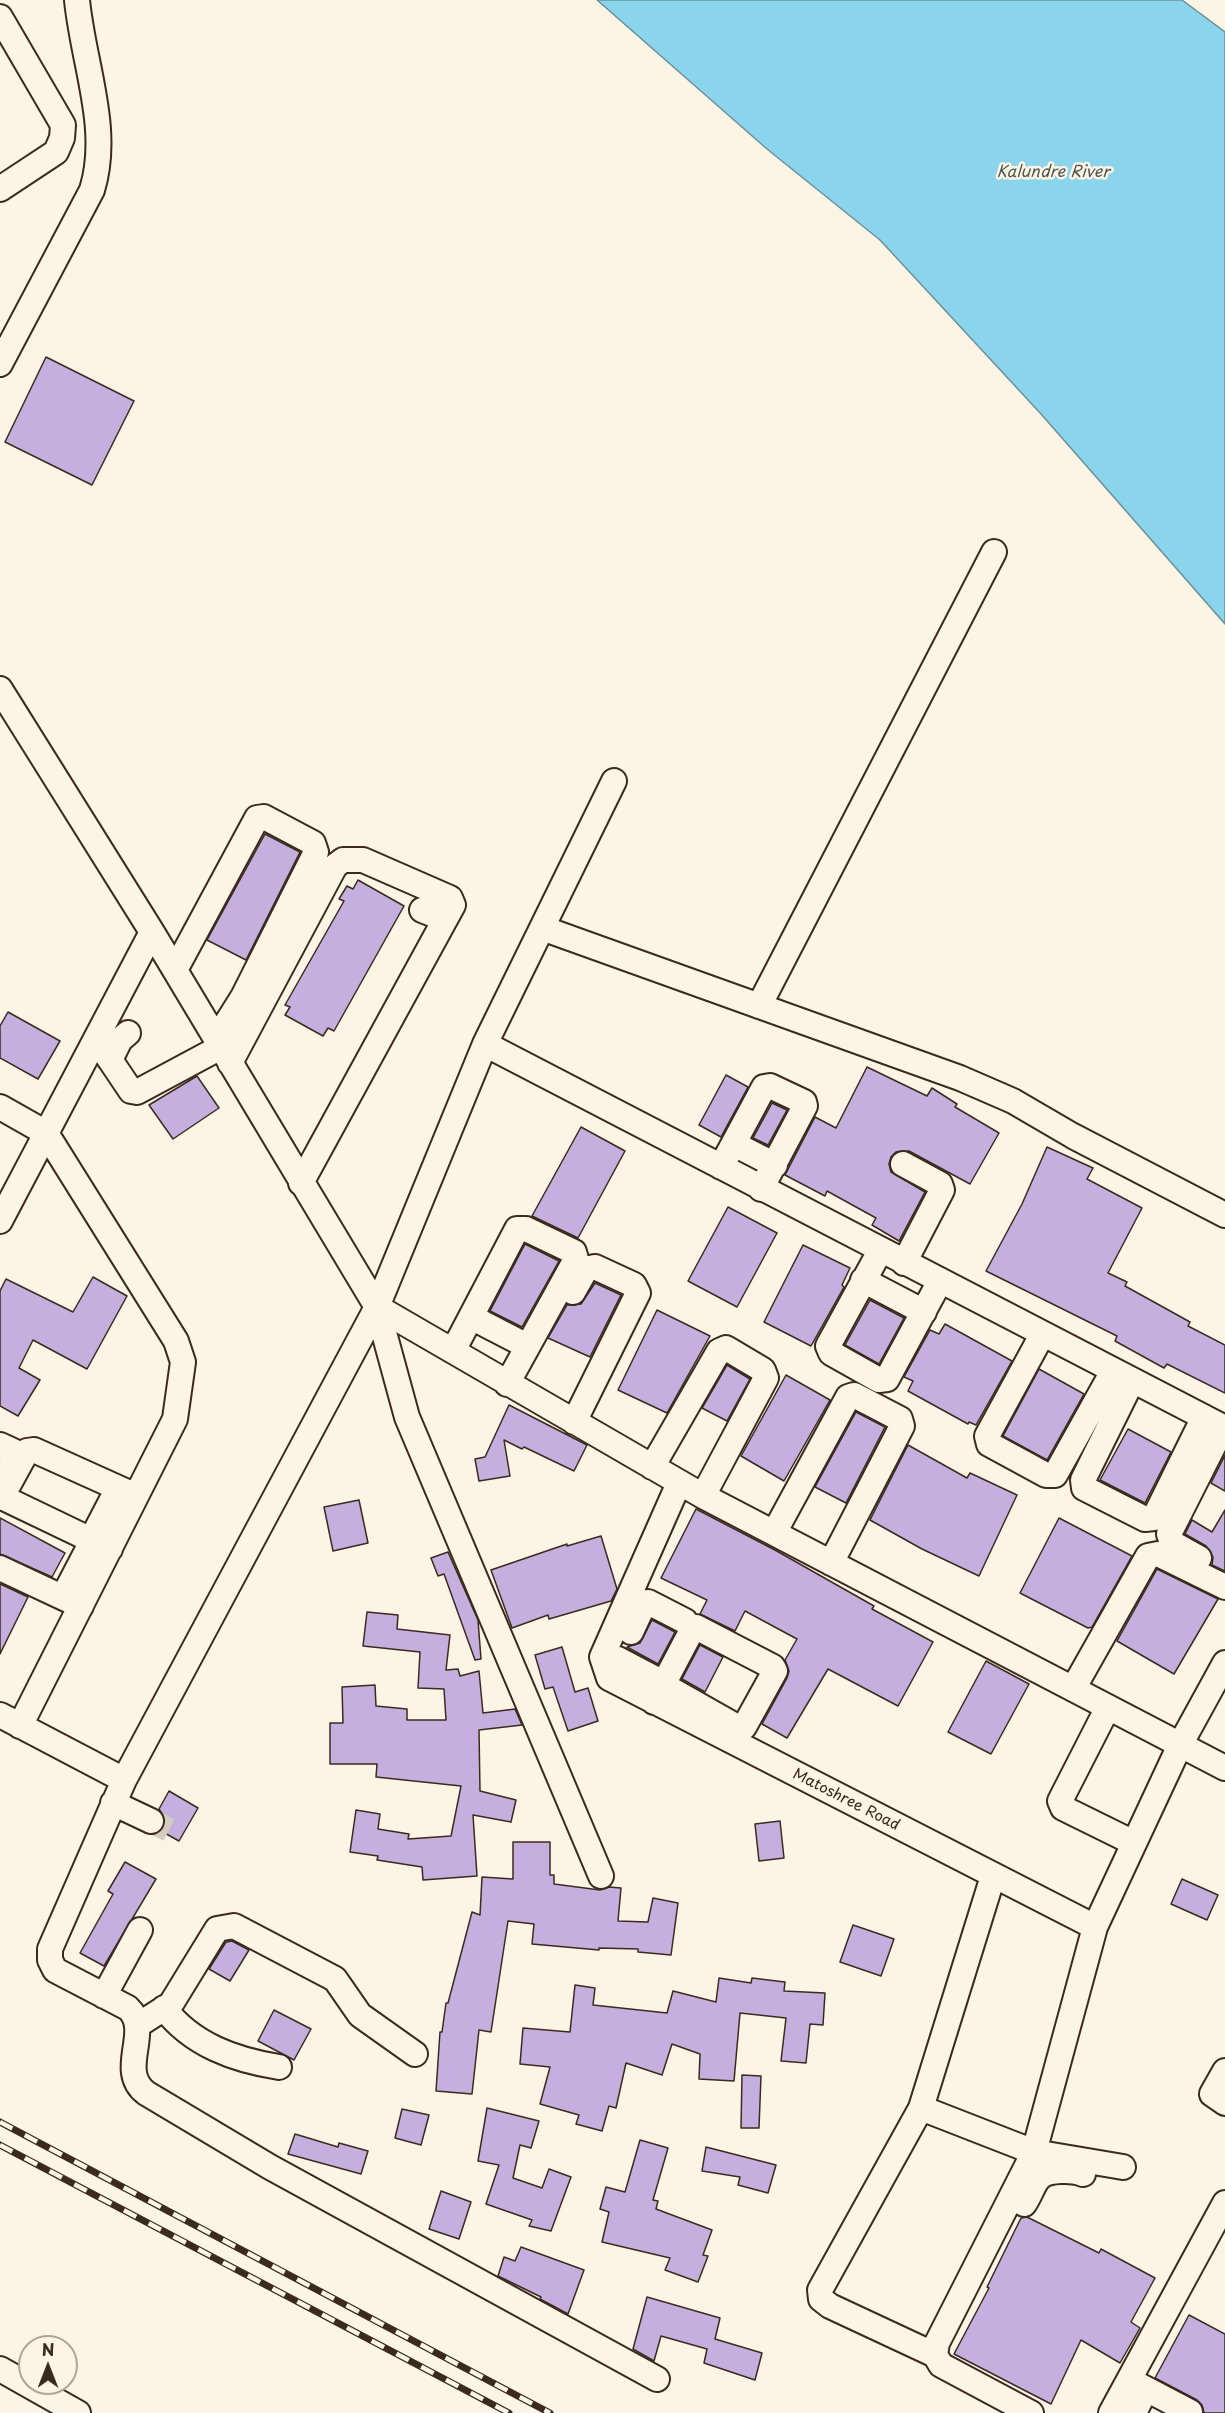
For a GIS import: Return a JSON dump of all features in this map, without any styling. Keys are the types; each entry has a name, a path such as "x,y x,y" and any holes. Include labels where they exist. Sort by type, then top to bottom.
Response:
{"street":[{"path":"0,364 92,190 98,168 100,141 77,0"},
{"path":"0,17 63,125 62,138 56,152 0,189"},
{"path":"759,1006 994,552"},
{"path":"0,689 152,932 377,1307 407,1417 601,1876"},
{"path":"614,781 485,1044 377,1307 124,1780 50,1949 50,1960 55,1970 128,2008 135,2015 138,2025 133,2066 138,2087 270,2167 657,2379"},
{"path":"175,970 257,818 264,817 313,843 316,852 243,997 223,1050"},
{"path":"96,1039 131,1091 137,1092 223,1050 335,866 343,860 363,860 450,898 453,905 302,1183"},
{"path":"422,910 445,919"},
{"path":"542,928 960,1078 1013,1101 1073,1136 1225,1215"},
{"path":"0,1221 152,932"},
{"path":"110,1060 120,1040 128,1033"},
{"path":"485,1044 1217,1424"},
{"path":"721,1167 764,1087 770,1086 804,1102 805,1106 761,1189"},
{"path":"0,1107 46,1133 176,1341 183,1362 175,1419 127,1492 10,1721 124,1780"},
{"path":"734,1144 775,1165"},
{"path":"903,1164 940,1184 942,1190 904,1263"},
{"path":"453,1351 517,1229 526,1228 574,1252 576,1259 527,1346 513,1387"},
{"path":"880,1251 828,1346 831,1353 879,1380 887,1379 940,1281"},
{"path":"513,1387 586,1269 595,1267 634,1285 638,1293 574,1422"},
{"path":"863,1280 924,1312"},
{"path":"377,1307 679,1483 1225,1768"},
{"path":"471,1317 527,1346"},
{"path":"1042,1335 987,1436 989,1444 1046,1475 1055,1475 1122,1376"},
{"path":"652,1467 719,1351 726,1348 763,1370 766,1378 703,1496"},
{"path":"1122,1376 1083,1480 1084,1488 1145,1519 1154,1518 1217,1424"},
{"path":"774,1533 848,1397 854,1395 900,1419 902,1426 831,1563"},
{"path":"1217,1424 1169,1534 1172,1543 1225,1572"},
{"path":"0,1445 13,1451 15,1457 0,1484"},
{"path":"98,1549 6,1499 4,1493 27,1451 34,1450 127,1492"},
{"path":"679,1483 602,1657 614,1668 644,1604 648,1602 685,1621"},
{"path":"0,1512 98,1549"},
{"path":"1073,1689 1148,1556 1158,1554 1224,1598"},
{"path":"0,1568 72,1601"},
{"path":"696,1627 773,1667 775,1671 744,1727 739,1728 657,1688 693,1628 696,1627"},
{"path":"935,2355 937,2343 1034,2152 1095,1927 1180,1745 1225,1663"},
{"name":"Matoshree Road","path":"614,1668 657,1688 993,1876 1095,1927"},
{"path":"1108,1707 1060,1801 1063,1808 1134,1843"},
{"path":"113,1803 151,1821"},
{"path":"993,1876 921,2108 820,2290 821,2299 830,2306 935,2355 941,2365 950,2372 1031,2413"},
{"path":"138,2025 171,2004 217,1929 224,1925 234,1926 328,1986 342,1987 350,2004 360,2016 415,2054"},
{"path":"104,1996 140,1930"},
{"path":"164,2008 184,2032 193,2038 243,2061 279,2067"},
{"path":"1225,2071 1212,2094 1225,2103"},
{"path":"921,2108 1034,2152 1114,2166 1095,2180 1075,2170 1044,2175 1039,2178 1025,2203 1011,2199"},
{"path":"1134,2413 1138,2385 1225,2203"},
{"path":"0,2368 78,2413"},
{"path":"1138,2385 1190,2412"},
{"path":"1111,2413 1138,2385"}],"water":[{"name":"Kalundre River","path":"597,0 1182,0 1225,32 1225,624 1041,414 880,240 767,149"}],"building":[{"path":"46,357 134,401 92,485 5,442"},
{"path":"265,834 300,852 246,960 207,940"},
{"path":"358,880 404,906 334,1031 328,1028 323,1036 285,1015 290,1007 285,1005 344,901 339,899 347,886 353,889"},
{"path":"8,1012 60,1041 38,1079 0,1058 0,1026"},
{"path":"867,1067 927,1096 932,1088 957,1104 955,1107 999,1133 970,1184 909,1151 896,1152 891,1157 889,1164 891,1172 925,1192 899,1241 872,1225 876,1218 827,1191 825,1196 785,1175 815,1117 836,1128"},
{"path":"726,1075 748,1087 721,1137 699,1125"},
{"path":"197,1076 219,1108 173,1139 149,1105"},
{"path":"772,1103 787,1110 768,1145 753,1138"},
{"path":"581,1127 625,1151 578,1238 532,1216"},
{"path":"1047,1147 1093,1168 1087,1179 1142,1208 1108,1273 1127,1282 1125,1286 1190,1322 1188,1326 1225,1345 1225,1393 1167,1364 1164,1368 1115,1341 1117,1336 986,1271 1022,1204"},
{"path":"728,1207 777,1233 737,1307 688,1281"},
{"path":"525,1244 559,1261 522,1327 490,1311"},
{"path":"803,1245 850,1268 842,1285 844,1287 811,1346 764,1322"},
{"path":"93,1277 127,1296 87,1369 33,1340 19,1368 40,1380 18,1416 0,1406 0,1291 6,1279 73,1312"},
{"path":"595,1283 621,1295 590,1357 548,1338 567,1305 581,1304"},
{"path":"870,1300 904,1318 879,1364 845,1345"},
{"path":"657,1310 710,1336 667,1413 618,1390"},
{"path":"945,1324 1012,1361 976,1425 969,1422 968,1424 908,1391 913,1381 904,1377 930,1330 939,1334"},
{"path":"727,1365 750,1379 727,1421 702,1408"},
{"path":"1039,1369 1084,1394 1047,1460 1003,1436"},
{"path":"786,1375 830,1400 784,1481 741,1456"},
{"path":"509,1405 587,1445 574,1471 504,1440 510,1476 479,1481 475,1459 485,1457"},
{"path":"856,1412 885,1427 846,1503 815,1487"},
{"path":"1128,1429 1171,1452 1145,1503 1100,1480"},
{"path":"908,1445 967,1478 970,1473 1017,1495 979,1576 922,1549 870,1520"},
{"path":"1225,1455 1225,1491 1211,1483"},
{"path":"359,1500 368,1543 333,1551 324,1507"},
{"path":"696,1509 775,1550 874,1606 872,1609 933,1642 898,1706 828,1669 787,1738 762,1724 787,1678 789,1671 785,1660 797,1639 745,1611 735,1631 700,1614 707,1600 661,1578"},
{"path":"1225,1510 1225,1571 1212,1565 1213,1557 1206,1546 1185,1534 1192,1520 1212,1532"},
{"path":"0,1518 65,1553 52,1577 0,1554"},
{"path":"1059,1518 1132,1556 1092,1627 1088,1628 1020,1593"},
{"path":"601,1536 617,1589 611,1601 549,1619 548,1615 512,1628 491,1570 567,1544 567,1546"},
{"path":"448,1552 478,1620 481,1659 475,1660 444,1574 438,1576 431,1558"},
{"path":"1157,1569 1218,1599 1174,1674 1117,1641"},
{"path":"0,1584 28,1597 0,1654"},
{"path":"367,1612 398,1615 397,1629 450,1635 446,1670 458,1669 460,1676 479,1671 483,1713 515,1709 522,1725 479,1730 480,1791 516,1800 511,1822 473,1815 477,1876 423,1880 422,1867 377,1860 378,1856 350,1852 356,1810 380,1814 378,1829 409,1834 408,1839 451,1836 461,1786 376,1777 377,1764 330,1764 330,1723 343,1723 342,1687 375,1685 376,1706 407,1709 407,1720 446,1720 444,1689 418,1688 420,1652 363,1646"},
{"path":"652,1620 675,1632 658,1664 627,1647 640,1643"},
{"path":"700,1645 723,1657 705,1692 682,1679"},
{"path":"562,1647 575,1692 588,1688 598,1721 568,1731 553,1687 545,1689 535,1655"},
{"path":"986,1661 1029,1684 991,1754 948,1732"},
{"path":"169,1791 198,1808 179,1841 161,1831 165,1819 159,1809"},
{"path":"780,1821 784,1858 759,1861 755,1824"},
{"path":"513,1842 550,1842 550,1875 554,1875 554,1884 600,1890 609,1887 621,1888 618,1921 648,1922 653,1898 678,1903 671,1955 638,1952 638,1949 599,1948 599,1950 532,1944 534,1924 508,1921 491,2032 479,2030 472,2094 436,2091 440,2032 442,2032 446,2003 448,2003 472,1912 480,1915 482,1877 513,1879"},
{"path":"125,1862 156,1879 104,1966 80,1953 113,1894 108,1891"},
{"path":"1182,1879 1218,1895 1207,1920 1171,1904"},
{"path":"853,1925 894,1939 881,1976 840,1962"},
{"path":"232,1941 249,1950 230,1981 209,1969 226,1942"},
{"path":"719,1978 751,1983 752,1978 785,1982 784,1991 825,1993 823,2025 810,2024 806,2063 781,2061 786,2018 740,2013 734,2081 699,2079 700,2054 672,2044 662,2075 626,2063 616,2108 609,2106 602,2131 576,2124 579,2115 540,2104 550,2067 520,2064 523,2028 570,2032 575,1985 595,1988 593,2005 667,2013 673,1991 716,2002"},
{"path":"274,2010 311,2029 294,2060 258,2041"},
{"path":"742,2075 761,2076 759,2128 741,2128"},
{"path":"487,2108 539,2121 531,2148 520,2145 513,2178 542,2188 549,2169 571,2177 551,2231 529,2226 532,2220 486,2204 499,2165 478,2161"},
{"path":"402,2109 429,2115 421,2145 395,2138"},
{"path":"295,2134 338,2147 339,2143 368,2151 361,2174 288,2154"},
{"path":"640,2140 668,2148 653,2200 658,2201 656,2209 712,2230 703,2255 708,2256 698,2282 665,2270 670,2258 602,2242 609,2212 600,2209 606,2187 625,2192"},
{"path":"706,2147 776,2165 768,2193 738,2185 740,2177 702,2171"},
{"path":"441,2191 471,2202 459,2239 429,2229"},
{"path":"1027,2217 1099,2253 1101,2249 1155,2278 1131,2322 1140,2328 1120,2363 1081,2340 1051,2404 954,2354 989,2288 987,2287 1021,2218"},
{"path":"521,2247 584,2270 568,2314 540,2299 541,2297 498,2276 504,2257 515,2261"},
{"path":"647,2297 720,2318 715,2339 762,2353 755,2380 704,2363 707,2349 661,2336 654,2361 633,2349"},
{"path":"1189,2315 1225,2334 1225,2413 1204,2413 1202,2405 1197,2400 1155,2378"}],"tunnel":[{"path":"151,1821 169,1830"}],"railway":[{"path":"0,2122 550,2413"},
{"path":"0,2145 509,2413"}]}
